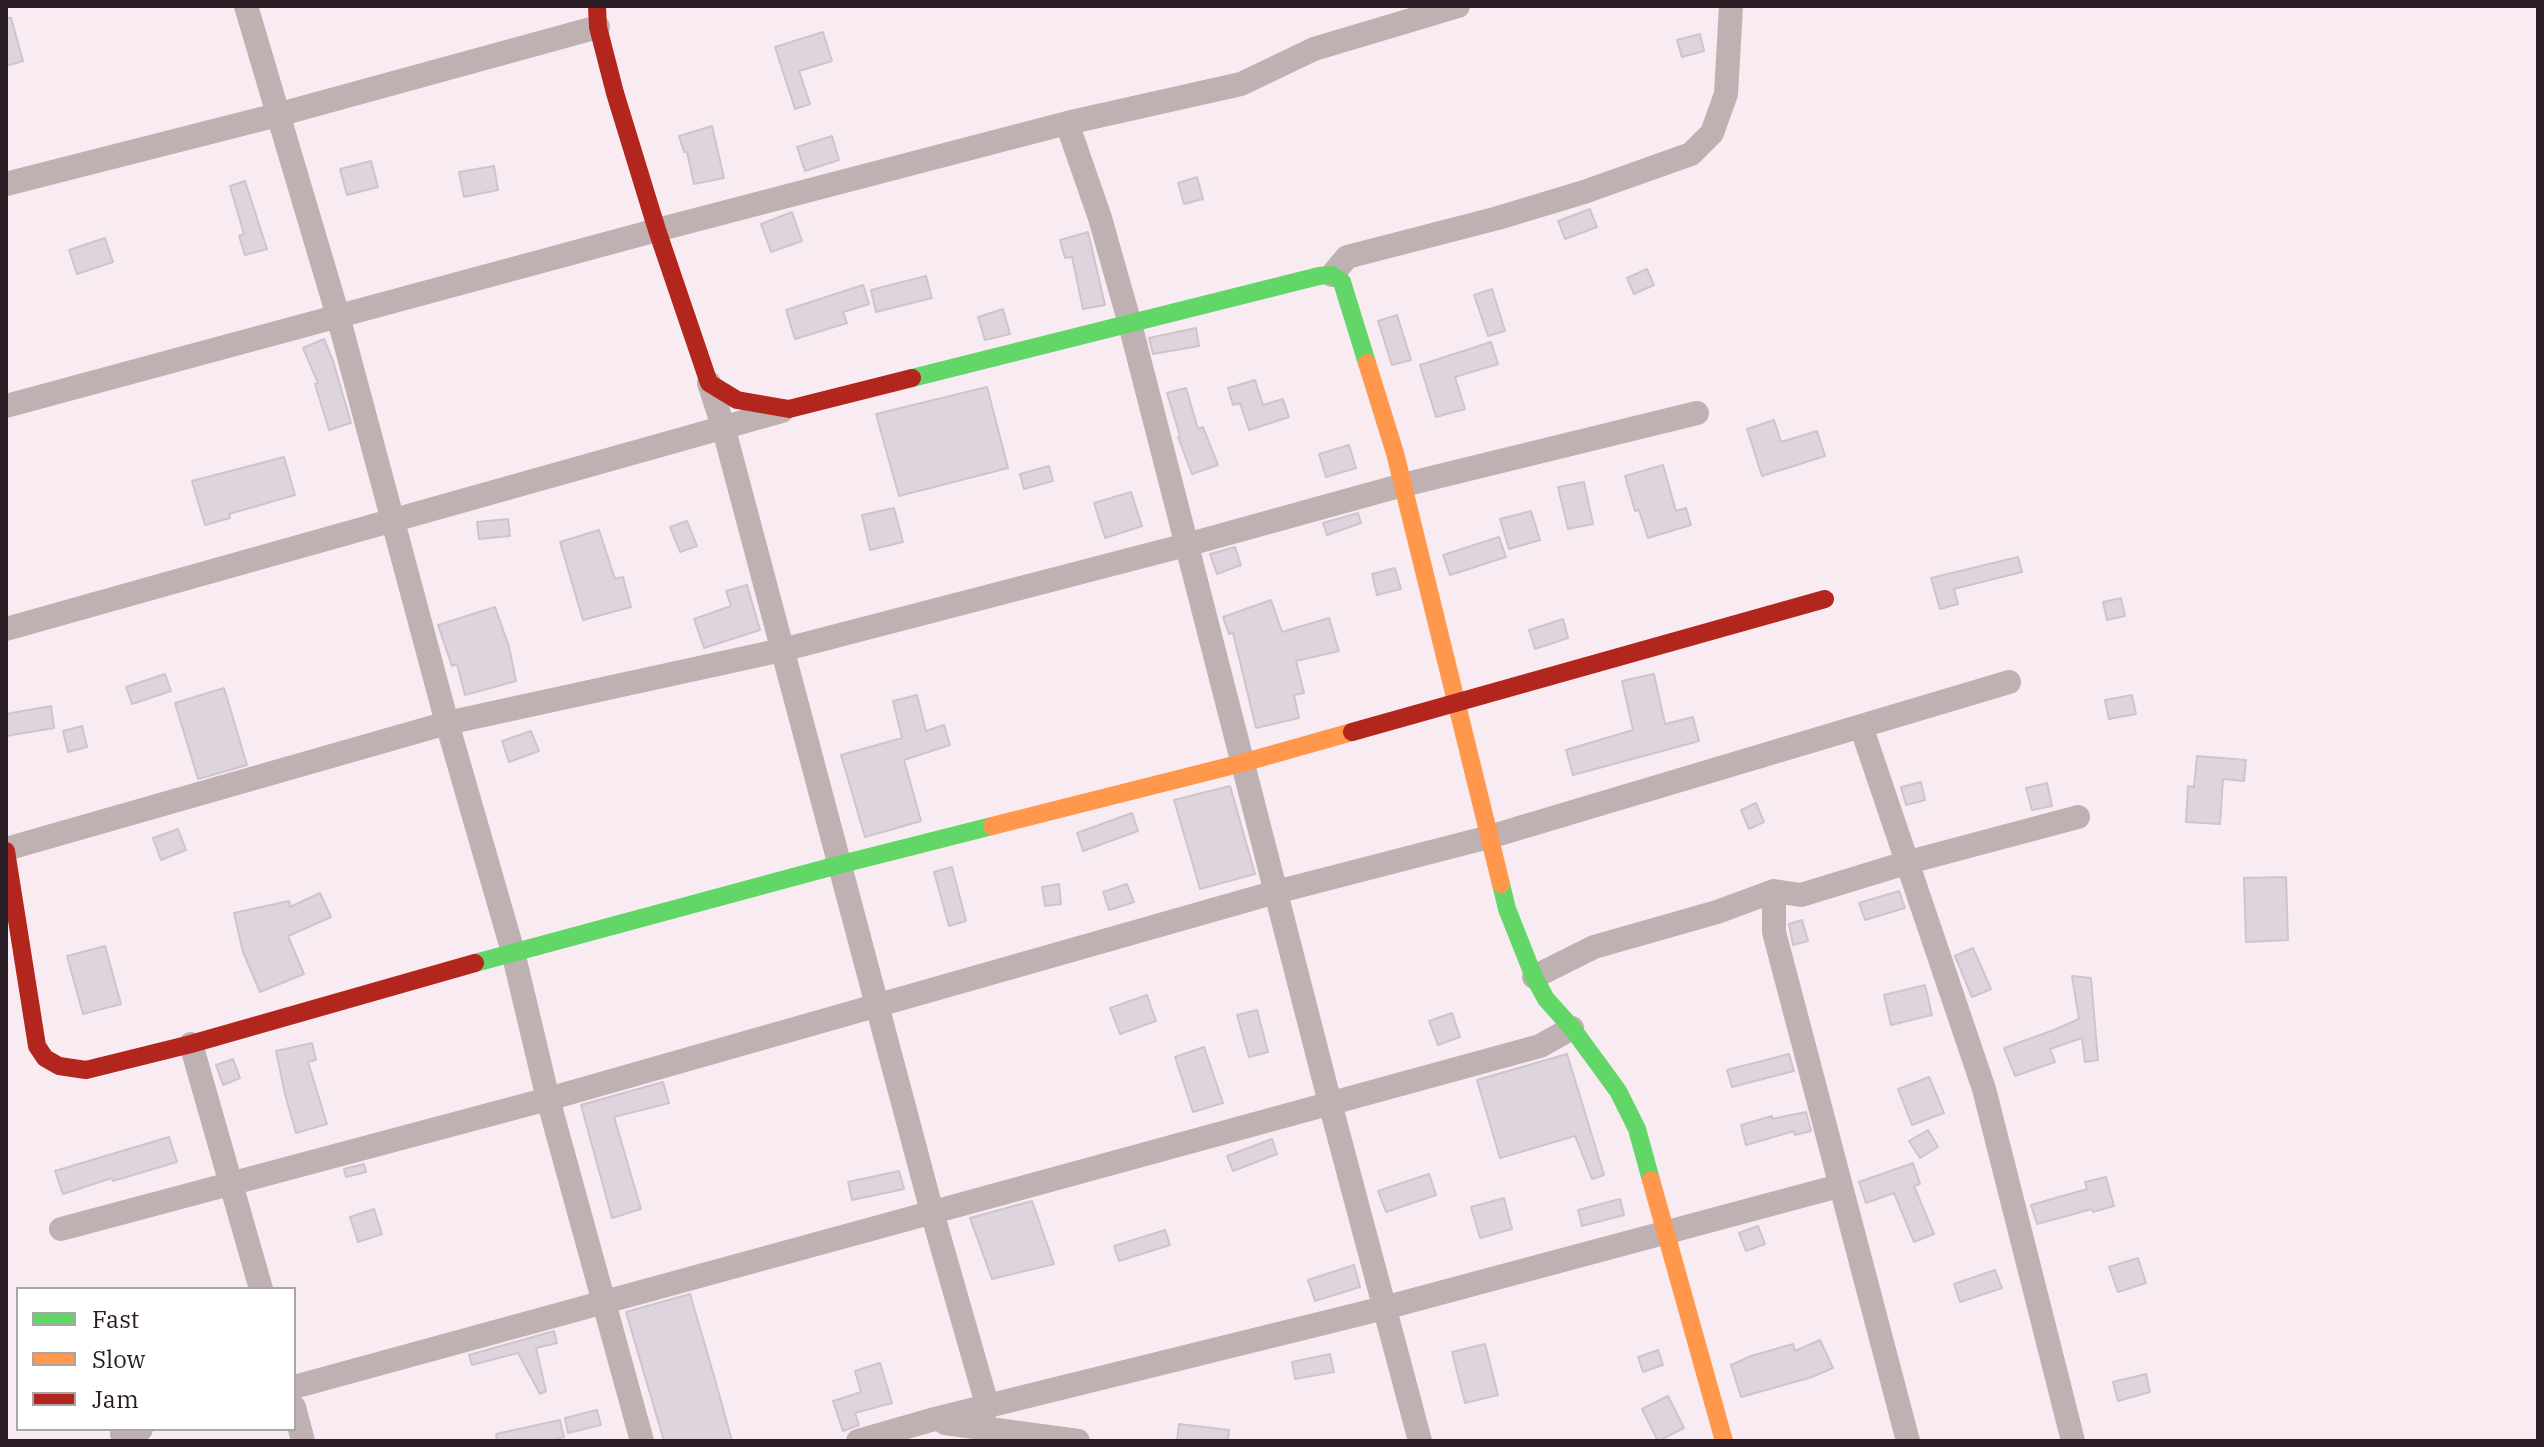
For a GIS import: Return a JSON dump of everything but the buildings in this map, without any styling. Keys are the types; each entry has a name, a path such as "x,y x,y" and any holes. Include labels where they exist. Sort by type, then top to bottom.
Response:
{"street":[{"path":"246,6 338,316 447,723 513,952 548,1099 642,1441"},
{"path":"6,406 1067,123 1241,84 1314,49 1458,6"},
{"path":"1332,275 1347,257 1498,218 1691,154 1712,133 1726,94 1731,6"},
{"path":"6,184 277,115 597,17 615,93 657,230 723,426 838,865 988,1408"},
{"path":"1067,123 1100,218 1130,324 1420,1441"},
{"path":"6,629 723,426 1332,275 1342,282 1395,453 1507,909 1546,999 1572,1028 1618,1091 1637,1129 1724,1441"},
{"path":"709,383 737,400 789,409"},
{"path":"1697,413 1403,485 782,650 447,723 6,850 37,1046 45,1058 59,1066 86,1070 191,1044 513,952 838,865 1242,763 1825,599"},
{"path":"61,1229 548,1099 1276,892 1489,837 2009,682"},
{"path":"1861,726 1984,1089 2073,1441"},
{"path":"1534,977 1594,947 1717,912 1774,891 1801,895 1909,862 2078,817"},
{"path":"1774,891 1774,932 1908,1441"},
{"path":"296,1386 1540,1046 1572,1028"},
{"path":"191,1044 260,1287"},
{"path":"858,1441 900,1435 931,1420 1384,1308 1839,1186"},
{"path":"296,1415 303,1441"},
{"path":"931,1420 1078,1441"}],"traffic: fast":[{"path":"912,378 1332,275 1342,282 1367,363"},
{"path":"475,963 992,826"},
{"path":"1501,884 1507,909 1534,977 1546,999 1572,1028 1618,1091 1637,1129 1651,1180"}],"traffic: slow":[{"path":"1367,363 1395,453 1501,884"},
{"path":"992,826 1352,732"},
{"path":"1651,1180 1724,1441"}],"traffic: jam":[{"path":"597,6 598,27 615,93 709,383 737,400 789,409 912,378"},
{"path":"1352,732 1825,599"},
{"path":"6,851 37,1046 45,1058 59,1066 86,1070 191,1044 475,963"}]}
